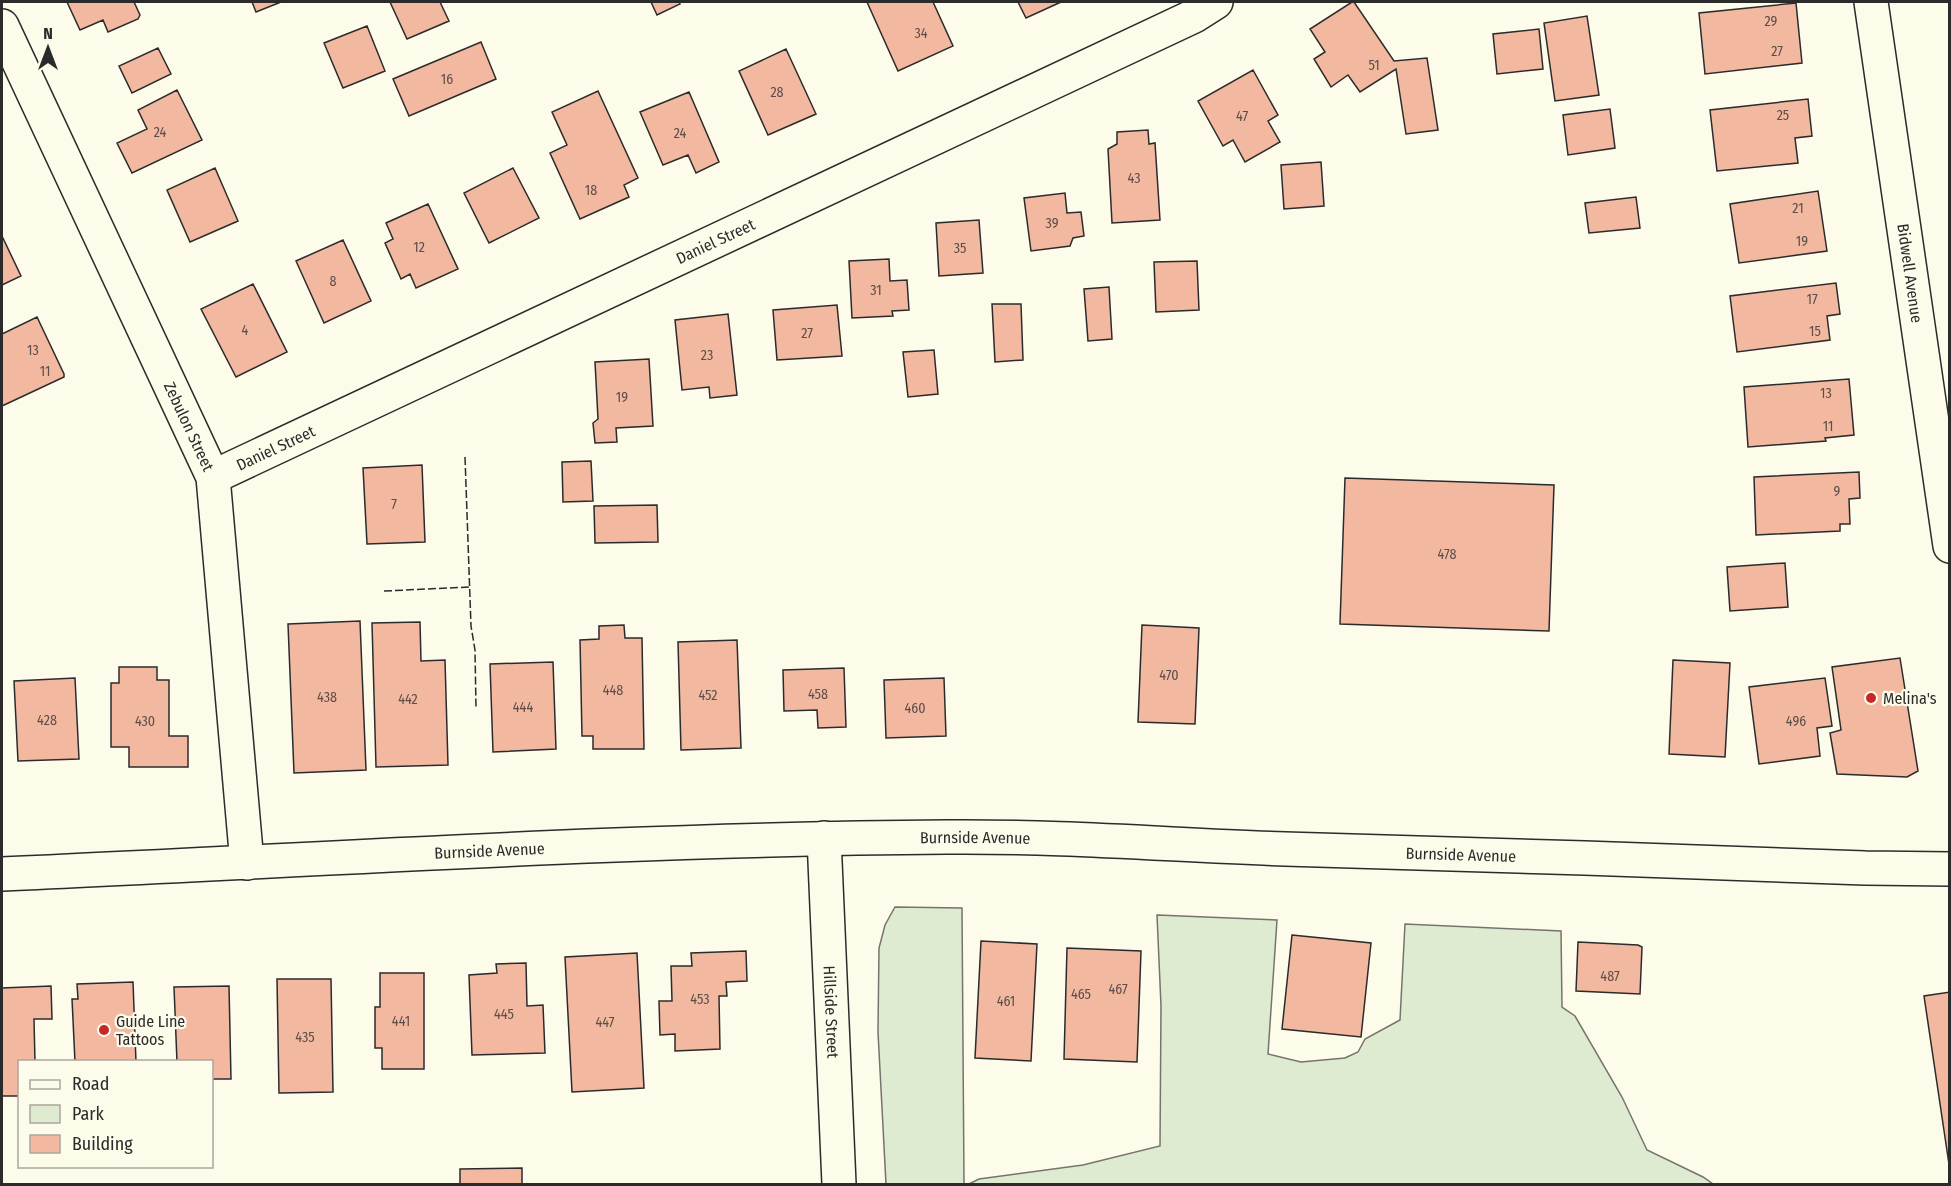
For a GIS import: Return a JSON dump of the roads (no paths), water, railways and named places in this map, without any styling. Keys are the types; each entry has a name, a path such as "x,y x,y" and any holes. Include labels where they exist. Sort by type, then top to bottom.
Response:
{"street":[{"name":"Daniel Street","path":"213,477 1194,16 1216,2"},
{"name":"Bidwell Avenue","path":"1871,2 1950,546"},
{"name":"Zebulon Street","path":"2,26 213,477 248,863"},
{"name":"Burnside Avenue","path":"2,874 585,846 825,838 1054,838 1278,849 1865,868 1950,868"},
{"name":"Hillside Street","path":"825,838 839,1185"}],"place":[{"name":"Melina's","path":"1871,698"},
{"name":"Guide Line Tattoos","path":"104,1030"}]}
